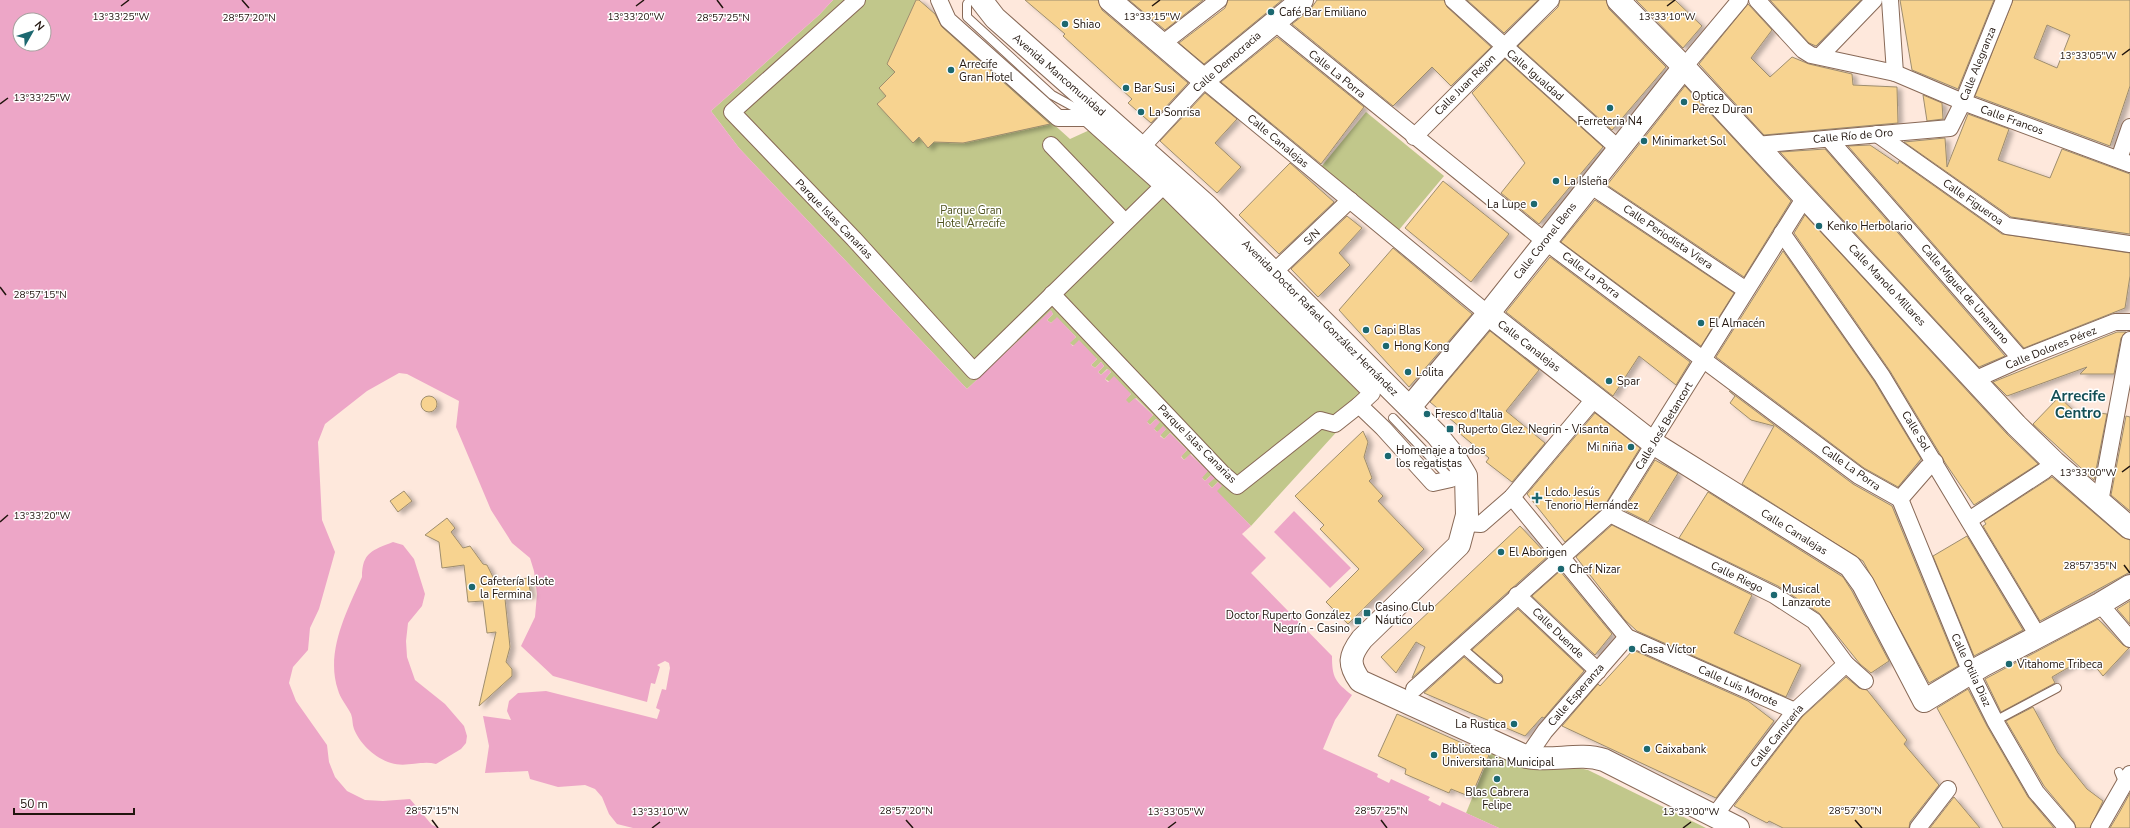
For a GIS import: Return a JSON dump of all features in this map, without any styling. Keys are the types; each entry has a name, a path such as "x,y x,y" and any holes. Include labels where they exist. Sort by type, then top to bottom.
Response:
{"main road":[{"name":"Avenida Mancomunidad","path":"981,0 995,18 1141,148"},
{"name":"Calle Canalejas","path":"1110,0 1204,80"},
{"name":"Calle Democracia","path":"1204,80 1302,0"},
{"name":"Calle Manolo Millares","path":"1618,0 1684,67 1974,380 2054,462 2130,528"},
{"name":"Calle Coronel Bens","path":"1401,413 1488,314 1684,67"},
{"name":"Avenida Doctor Rafael González Hernández","path":"1141,148 1207,206 1273,273 1401,413 1454,456 1466,476 1466,510 1459,545 1362,639 1355,649 1351,659 1353,670 1360,681 1528,757"},
{"name":"Calle Canalejas","path":"1488,314 1653,443 1850,566 1863,584 1924,701 1971,673"},
{"path":"1971,673 2100,604 2130,586"},
{"path":"1528,757 1547,760 1592,756 1604,760 1738,828"}],"street":[{"name":"Parque Islas Canarias","path":"857,0 732,112 854,239 974,371 1163,186"},
{"name":"Parque Islas Canarias","path":"939,0 948,20 1058,118 1087,118 1163,186 1372,393 1335,424 1320,420 1237,486 1222,473 1052,294"},
{"path":"1162,44 1219,0"},
{"name":"Calle Igualdad","path":"1452,0 1619,149"},
{"name":"Calle Juan Rejon","path":"1414,136 1551,0"},
{"name":"Calle Coronel Bens","path":"1684,67 1740,0"},
{"name":"Calle Francos","path":"1757,0 1802,50 1811,55 1895,74 1963,102 2124,161"},
{"path":"1820,56 1874,0"},
{"path":"1890,0 1895,74"},
{"name":"Calle Alegranza","path":"1950,128 1963,102 2004,0"},
{"name":"Calle La Porra","path":"1274,22 1546,242 1859,476 1900,499"},
{"name":"Calle Democracia","path":"1141,148 1204,80"},
{"name":"Calle Canalejas","path":"1204,80 1488,314"},
{"path":"2124,161 2130,127"},
{"name":"Calle Río de Oro","path":"1756,144 1950,128"},
{"name":"Calle Figueroa","path":"1877,134 2007,226 2130,244"},
{"name":"Calle Miguel de Unamuno","path":"1829,139 2021,359"},
{"path":"1051,145 1125,222"},
{"name":"Calle Periodista Viera","path":"1590,185 1746,290"},
{"name":"Calle José Betancort","path":"1414,690 1460,647 1610,514 1746,290 1805,197"},
{"name":"S/N","path":"1273,273 1350,200"},
{"name":"Calle Sol","path":"1782,233 1882,376 1935,462 2038,636"},
{"name":"Calle Dolores Pérez","path":"1974,380 2021,359 2115,322 2130,322"},
{"path":"2100,502 2130,340"},
{"path":"1466,510 1481,524 1512,497 1595,398"},
{"path":"1359,405 1383,428 1433,483 1452,479"},
{"path":"1900,499 1927,468 1935,462"},
{"path":"1969,520 2044,471 2054,462"},
{"name":"Calle Luis Morote","path":"1512,497 1627,637 1794,711"},
{"name":"Calle Otilia Diaz","path":"1900,499 1971,673 1995,721 2036,792 2067,828"},
{"name":"Calle Riego","path":"1610,514 1774,595 1814,621 1846,664 1865,681"},
{"name":"Calle Duende","path":"1518,595 1598,671"},
{"path":"2100,604 2130,639"},
{"name":"Calle Esperanza","path":"1528,757 1545,731 1627,637"},
{"name":"Calle Carniceria","path":"1714,816 1794,711 1846,664"},
{"path":"2099,828 2124,777"},
{"path":"1918,828 1948,789"}],"lane":[{"path":"970,0 967,4 967,17 1052,95 1072,106 1100,111"},
{"path":"1401,413 1452,479 1466,510"},
{"path":"1460,647 1498,679"},
{"path":"1995,721 2057,688"}],"green space":[{"name":"Parque Gran Hotel Arrecife","path":"833,0 915,0 1070,139 1094,128 1372,393 1251,526 1216,491 1218,482 1212,488 1208,484 1211,475 1205,481 1201,477 1207,471 1191,454 1184,460 1181,456 1187,450 1170,433 1164,439 1160,435 1166,429 1157,432 1153,428 1159,422 1156,419 1150,425 1146,421 1153,415 1136,398 1129,404 1125,400 1131,394 1105,379 1111,372 1107,369 1101,375 1098,372 1104,366 1101,362 1095,368 1091,365 1097,359 1069,343 1076,337 1057,318 1051,323 1047,320 1053,314 1051,311 967,389 739,148 711,111 819,15"},
{"path":"1366,112 1444,176 1398,231 1321,167"},
{"path":"1492,749 1588,770 1706,828 1499,828 1466,813"}],"shaded area":[{"path":"0,0 833,0 819,15 711,111 739,148 967,389 1051,310 1053,314 1047,320 1051,323 1057,317 1076,337 1070,343 1073,346 1079,340 1097,359 1091,365 1095,368 1101,362 1104,366 1098,372 1101,375 1108,369 1111,372 1105,379 1108,382 1114,376 1131,394 1126,400 1129,403 1135,398 1153,415 1147,422 1150,425 1156,419 1160,422 1154,429 1157,432 1163,426 1166,429 1160,436 1164,439 1170,433 1187,450 1181,457 1184,460 1190,454 1208,471 1202,478 1205,481 1211,475 1215,478 1208,484 1212,488 1218,482 1222,486 1217,491 1251,526 1242,534 1266,558 1251,573 1332,656 1334,674 1338,682 1352,695 1335,720 1323,749 1378,774 1377,777 1389,783 1391,779 1430,797 1428,800 1440,806 1442,802 1499,828 633,828 617,824 609,814 602,797 595,789 585,785 558,787 530,779 528,771 485,773 489,746 483,716 511,720 507,711 509,701 518,693 546,691 657,719 660,710 656,708 662,689 666,690 670,668 669,663 665,661 657,665 660,667 655,684 651,683 647,702 553,676 521,646 535,617 537,594 534,571 530,558 512,543 491,510 456,427 459,401 407,374 399,373 367,391 325,424 318,442 322,520 335,552 319,609 310,628 308,650 293,667 289,683 296,701 327,745 329,762 335,777 347,791 365,800 383,801 410,799 432,825 440,828 0,828"},
{"path":"1294,511 1351,568 1330,588 1274,532"},
{"path":"393,542 403,545 414,559 425,594 422,606 408,623 406,641 407,657 415,680 445,704 464,726 467,736 466,743 461,749 436,764 425,763 402,765 391,763 379,758 369,750 360,740 354,729 351,714 339,693 335,676 334,661 336,647 344,618 362,577 364,562 374,550"}],"building":[{"path":"916,0 919,0 935,14 942,27 1050,124 963,143 934,142 928,148 919,137 913,143 877,104 886,96 879,88 895,72 887,64"},
{"path":"1025,0 1098,0 1102,10 1188,83 1151,123 1128,103 1132,99 1063,36 1065,34"},
{"path":"1129,0 1203,0 1165,30"},
{"path":"1228,0 1282,0 1204,64 1179,43 1225,8"},
{"path":"1317,0 1444,0 1447,7 1491,47 1451,86 1432,67 1393,106 1292,24 1310,10"},
{"path":"1467,0 1538,0 1504,33"},
{"path":"1560,0 1606,0 1609,9 1666,67 1612,130 1518,46 1558,7"},
{"path":"1636,0 1675,0 1702,26 1683,48"},
{"path":"1770,0 1861,0 1816,46 1809,43"},
{"path":"1900,0 1994,0 1958,89 1912,70"},
{"path":"2013,0 2130,0 2130,86 2110,146 1975,96","holes":["2047,25 2070,35 2057,68 2034,58"]},
{"path":"1748,4 1772,30 1751,58 1770,77 1792,57 1809,64 1852,74 1853,85 1897,87 1898,123 1764,135 1699,64"},
{"path":"1277,37 1364,107 1321,164 1221,82"},
{"path":"1505,59 1603,147 1539,224 1501,193 1525,163 1472,93"},
{"path":"1685,86 1791,201 1744,277 1607,185"},
{"path":"1205,93 1237,119 1215,143 1241,167 1217,193 1160,141"},
{"path":"1923,95 1942,103 1943,119 1927,121"},
{"path":"1968,114 2009,129 1998,160 2050,178 2062,149 2130,174 2130,234 2011,217 1904,142 1945,138 1947,167"},
{"path":"1870,145 1898,164 1899,161 2002,234 2130,253 2130,276 2125,308 2024,348 1848,146"},
{"path":"1825,149 2005,356 1979,367 1780,152"},
{"path":"1290,163 1334,202 1279,254 1239,215"},
{"path":"1443,181 1509,234 1471,282 1405,228"},
{"path":"1595,200 1734,293 1701,346 1561,242"},
{"path":"1805,215 2007,434 2038,464 1974,505 1946,464 1890,371 1794,233"},
{"path":"1347,216 1362,228 1339,253 1350,265 1318,297 1291,269"},
{"path":"1393,248 1472,314 1409,387 1339,310"},
{"path":"1783,251 1874,381 1921,459 1898,487 1864,468 1716,357"},
{"path":"1550,257 1690,362 1676,385 1639,356 1613,396 1506,312"},
{"path":"1490,331 1539,370 1506,411 1545,443 1512,482 1486,462 1489,458 1458,432 1461,428 1430,402"},
{"path":"2117,332 2126,332 2121,338 2114,374 2080,374 2087,367 2007,396 1993,382"},
{"path":"1729,391 1853,484 1892,506 1958,666 1929,683 1863,561 1742,484 1774,426 1751,420 1730,403 1735,396"},
{"path":"429,396 435,398 437,404 435,410 429,412 423,410 421,404 423,398"},
{"path":"2059,397 2073,410 2107,414 2094,480 2033,424"},
{"path":"1595,413 1640,448 1603,508 1565,542 1527,494"},
{"path":"2126,416 2130,417 2130,511 2111,495"},
{"path":"1363,431 1368,442 1364,457 1372,478 1369,481 1383,496 1378,501 1424,549 1348,624 1326,602 1359,569 1320,529 1324,525 1295,496"},
{"path":"1655,460 1678,473 1648,522 1624,510"},
{"path":"2052,477 2122,537 2130,540 2130,572 2040,621 1983,526 1986,524 1984,521"},
{"path":"404,491 412,501 398,512 390,501"},
{"path":"1708,492 1843,577 1889,661 1871,673 1860,664 1819,613 1778,586 1679,538"},
{"path":"447,518 455,528 451,532 463,548 470,546 483,564 487,565 496,583 528,578 531,596 505,599 510,647 506,662 512,669 512,676 479,706 496,632 487,633 483,601 468,602 464,565 442,568 439,542 425,535"},
{"path":"1612,525 1752,595 1734,633 1801,665 1786,697 1637,631 1625,620 1576,557"},
{"path":"1520,526 1548,556 1412,678 1425,647 1416,642 1396,673 1381,657"},
{"path":"1967,536 2023,630 1974,656 1933,556"},
{"path":"1560,571 1612,634 1595,655 1532,596"},
{"path":"2130,601 2130,624 2117,609"},
{"path":"1518,609 1584,671 1544,718 1542,717 1525,736 1424,693 1464,657 1494,683 1502,683 1502,675 1472,650"},
{"path":"2098,619 2123,645 2129,648 2103,676 2094,665 2082,668 2078,662 2052,677 2055,683 2001,712 1985,679"},
{"path":"1633,650 1748,701 1774,721 1716,798 1562,726 1598,684 1600,686"},
{"path":"1846,677 1859,688 1867,690 1907,740 1904,744 1939,785 1910,822 1909,828 1783,828 1769,821 1767,823 1734,806 1802,717"},
{"path":"1968,689 1987,726 2028,797 2054,828 2003,828 1937,708"},
{"path":"2033,707 2058,753 2087,789 2103,801 2090,828 2076,828 2074,822 2044,786 2006,721"},
{"name":"Biblioteca Universitaria Municipal","path":"1397,714 1489,755 1471,797 1451,789 1449,793 1405,774 1406,769 1378,756"},
{"path":"2130,793 2130,828 2110,828 2119,813"},
{"path":"1954,797 1980,828 1930,828"}],"place":[{"name":"Café Bar Emiliano","path":"1271,12"},
{"name":"Shiao","path":"1065,24"},
{"name":"Arrecife Gran Hotel","path":"951,70"},
{"name":"Bar Susi","path":"1126,88"},
{"name":"Optica Perez Duran","path":"1684,102"},
{"name":"Ferreteria N4","path":"1610,108"},
{"name":"La Sonrisa","path":"1141,112"},
{"name":"Minimarket Sol","path":"1644,141"},
{"name":"La Isleña","path":"1556,181"},
{"name":"La Lupe","path":"1534,204"},
{"name":"Kenko Herbolario","path":"1819,226"},
{"name":"El Almacén","path":"1701,323"},
{"name":"Capi Blas","path":"1366,330"},
{"name":"Hong Kong","path":"1386,346"},
{"name":"Lolita","path":"1408,372"},
{"name":"Spar","path":"1609,381"},
{"name":"Fresco d'Italia","path":"1427,414"},
{"name":"Ruperto Glez. Negrin - Visanta","path":"1450,429"},
{"name":"Mi niña","path":"1631,447"},
{"name":"Homenaje a todos los regatistas","path":"1388,456"},
{"name":"Lcdo. Jesús Tenorio Hernández","path":"1537,498"},
{"name":"El Aborigen","path":"1501,552"},
{"name":"Chef Nizar","path":"1561,569"},
{"name":"Cafetería Islote la Fermina","path":"472,587"},
{"name":"Musical Lanzarote","path":"1774,595"},
{"name":"Casino Club Náutico","path":"1367,613"},
{"name":"Doctor Ruperto González Negrín - Casino","path":"1358,621"},
{"name":"Casa Víctor","path":"1632,649"},
{"name":"Vitahome Tribeca","path":"2009,664"},
{"name":"La Rustica","path":"1514,724"},
{"name":"Caixabank","path":"1647,749"},
{"name":"Biblioteca Universitaria Municipal","path":"1434,755"},
{"name":"Blas Cabrera Felipe","path":"1497,779"}],"district":[{"name":"Arrecife Centro","path":"2078,404"}]}
